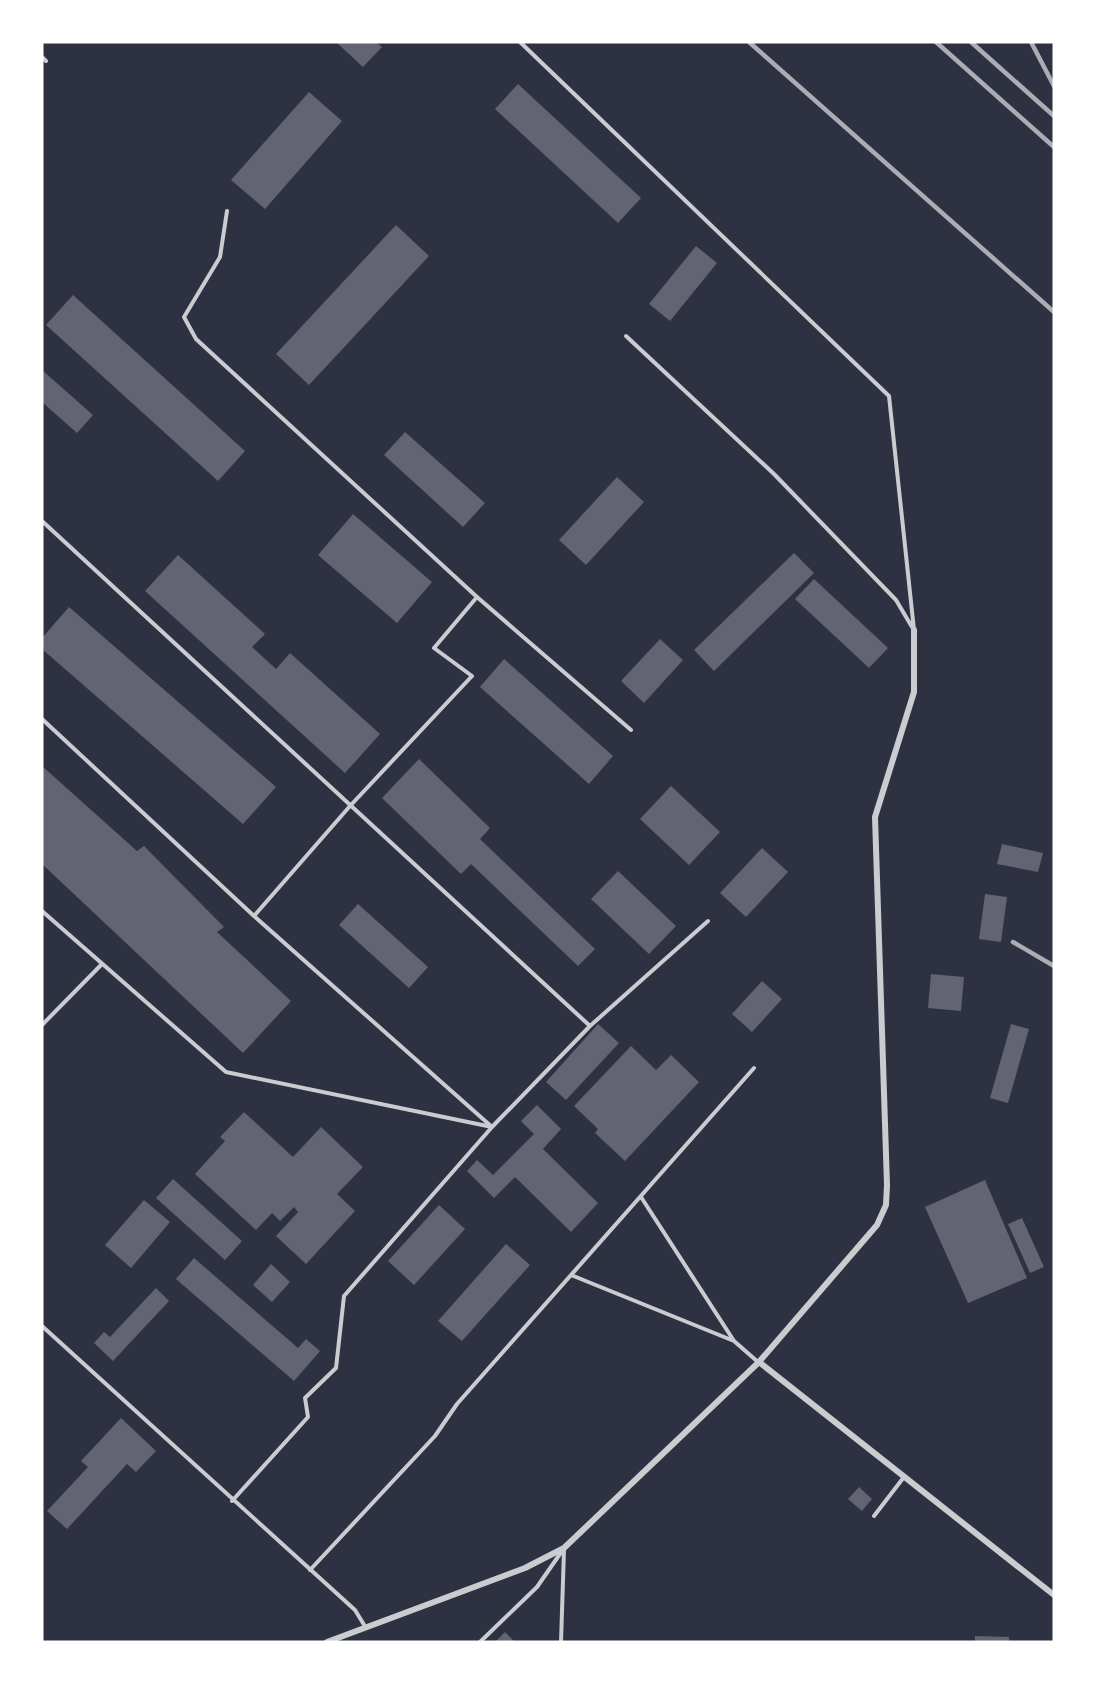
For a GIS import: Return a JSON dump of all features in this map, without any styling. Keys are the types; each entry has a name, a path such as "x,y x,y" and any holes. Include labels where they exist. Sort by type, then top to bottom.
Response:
{"street":[{"path":"327,1642 525,1568 564,1548 759,1362 877,1225 886,1205 875,817 914,692 914,630"},
{"path":"759,1362 1054,1595"}],"lane":[{"path":"520,42 889,396 914,630"},
{"path":"227,211 220,257 184,317 196,339 477,597 631,730"},
{"path":"626,336 774,474 896,600 914,630"},
{"path":"42,521 590,1026"},
{"path":"254,916 350,806 472,676 434,648 477,597"},
{"path":"42,718 254,916 492,1127"},
{"path":"42,911 226,1072 492,1127"},
{"path":"232,1501 308,1417 305,1398 336,1368 344,1296 492,1127 590,1026 708,921"},
{"path":"42,1025 101,965"},
{"path":"310,1570 435,1436 457,1404 754,1068"},
{"path":"641,1197 734,1341 759,1362"},
{"path":"571,1275 734,1341"},
{"path":"42,1326 232,1501 355,1610 366,1628"},
{"path":"874,1516 904,1477"},
{"path":"480,1642 537,1587 564,1548"},
{"path":"561,1642 564,1548"}],"building":[{"path":"336,42 376,42 382,47 363,67"},
{"path":"518,84 641,198 618,223 495,109"},
{"path":"309,92 342,121 265,209 231,180"},
{"path":"396,225 429,256 309,385 276,354"},
{"path":"696,246 717,263 670,321 649,304"},
{"path":"73,295 245,451 218,481 46,325"},
{"path":"42,370 93,415 77,433 42,402"},
{"path":"405,432 485,503 463,527 384,455"},
{"path":"617,477 644,502 586,565 559,540"},
{"path":"353,514 432,582 397,623 318,555"},
{"path":"794,553 814,573 714,671 694,650"},
{"path":"178,555 265,634 252,647 276,669 290,653 380,734 345,773 145,591"},
{"path":"814,579 888,648 869,668 795,599"},
{"path":"69,607 276,787 243,824 42,649 42,638"},
{"path":"660,639 683,660 644,703 621,681"},
{"path":"504,659 613,756 589,784 480,687"},
{"path":"419,759 490,828 480,839 595,949 578,966 471,864 461,874 382,798"},
{"path":"42,766 137,851 144,846 224,927 217,932 291,1001 243,1053 42,864"},
{"path":"671,786 720,832 689,865 640,819"},
{"path":"1002,844 1043,853 1038,872 997,864"},
{"path":"762,848 788,872 746,917 720,893"},
{"path":"618,871 676,926 649,954 591,899"},
{"path":"985,894 1007,897 1001,942 979,939"},
{"path":"358,904 428,967 409,988 339,925"},
{"path":"931,974 964,977 961,1011 928,1008"},
{"path":"762,981 782,999 752,1032 732,1014"},
{"path":"598,1024 619,1043 566,1100 546,1082"},
{"path":"1011,1024 1029,1029 1008,1103 990,1098"},
{"path":"631,1046 656,1070 671,1055 699,1082 625,1161 595,1133 598,1129 574,1106"},
{"path":"537,1105 561,1129 543,1149 598,1203 571,1232 515,1177 494,1198 467,1171 477,1160 493,1175 534,1134 521,1121"},
{"path":"244,1112 293,1157 321,1127 363,1167 337,1194 355,1211 306,1264 276,1236 298,1212 294,1207 280,1221 272,1213 256,1230 195,1174 225,1141 220,1137"},
{"path":"173,1179 242,1241 225,1260 156,1198"},
{"path":"985,1180 1027,1278 968,1303 925,1207"},
{"path":"144,1200 170,1222 131,1268 105,1245"},
{"path":"439,1205 465,1229 414,1285 388,1261"},
{"path":"1022,1218 1044,1267 1030,1273 1008,1224"},
{"path":"506,1244 530,1265 462,1341 438,1321"},
{"path":"194,1258 298,1348 306,1339 320,1351 294,1381 176,1279"},
{"path":"271,1264 290,1282 272,1302 253,1285"},
{"path":"156,1288 169,1301 113,1361 94,1343 104,1332 110,1337"},
{"path":"121,1418 156,1451 136,1472 127,1464 67,1529 47,1511 88,1467 81,1461"},
{"path":"859,1487 872,1499 862,1511 848,1499"},
{"path":"505,1632 515,1642 495,1642"},
{"path":"975,1636 1009,1637 1009,1642 975,1642"}],"railway":[{"path":"749,42 1054,312"},
{"path":"936,42 1054,147"},
{"path":"971,42 1054,116"},
{"path":"1031,42 1054,86"},
{"path":"1013,942 1054,966"}]}
